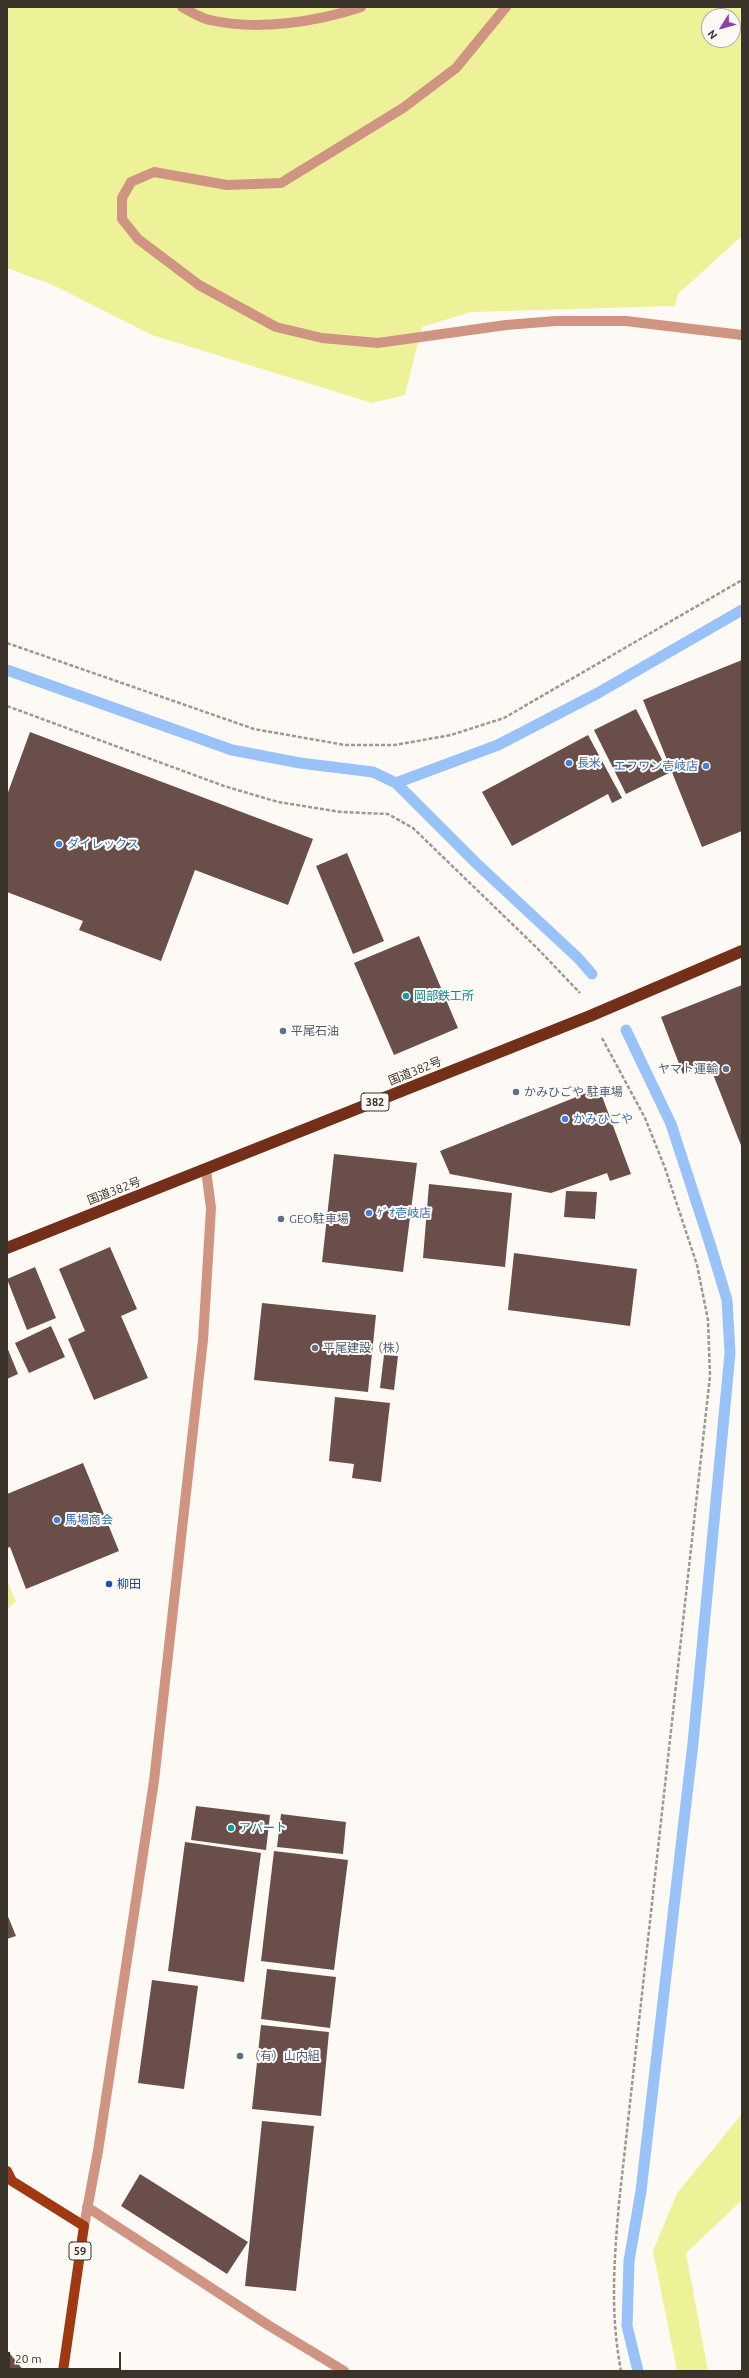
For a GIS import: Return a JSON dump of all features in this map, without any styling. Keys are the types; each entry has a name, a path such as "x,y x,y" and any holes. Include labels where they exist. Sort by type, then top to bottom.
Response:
{"highway":[{"name":"国道382号","path":"7,1248 590,1016 742,951"}],"main road":[{"name":"59","path":"7,2171 9,2183 84,2226 63,2371"}],"street":[{"path":"182,7 209,20 263,25 293,22 361,7"},
{"path":"506,7 456,68 403,108 281,183 227,185 154,172 131,182 122,198 122,219 138,239 199,285 276,327 322,338 378,343 506,325 571,321 626,321 742,335"},
{"path":"84,2226 99,2143 154,1781 203,1340 211,1208 206,1170"},
{"path":"87,2207 268,2325 344,2371"}],"path":[{"path":"7,643 254,729 345,745 394,745 451,735 504,718 742,580"},
{"path":"7,706 224,786 278,802 341,812 388,814 413,828 537,948 582,995 590,1016 645,1118 665,1168 697,1265 708,1320 710,1376 618,2203 612,2292 616,2346 621,2371"}],"green space":[{"path":"7,7 742,7 742,236 678,294 675,306 471,312 422,327 405,395 372,403 152,335 53,285 7,268"},
{"path":"7,1580 16,1602 7,1609"},
{"path":"742,2114 742,2200 686,2253 708,2371 677,2371 653,2251 677,2193"}],"building":[{"name":"エフワン壱岐店","path":"742,660 742,831 702,847 643,700"},
{"path":"636,709 669,773 626,794 594,730"},
{"path":"30,732 313,839 288,905 195,870 161,961 79,930 83,921 7,892 7,795"},
{"name":"長米","path":"588,735 622,798 612,803 608,794 512,846 482,792"},
{"path":"347,853 384,941 353,954 316,866"},
{"name":"岡部鉄工所","path":"419,936 458,1028 394,1055 354,963"},
{"name":"ヤマト運輸","path":"742,985 742,1148 709,1064 683,1074 661,1017"},
{"name":"かみひごや","path":"599,1088 631,1174 610,1181 607,1173 551,1193 450,1174 440,1151"},
{"name":"ｹﾞｵ壱岐店","path":"334,1154 417,1163 403,1272 322,1262"},
{"path":"429,1184 512,1193 505,1267 423,1258"},
{"path":"566,1191 597,1192 595,1219 564,1217"},
{"path":"110,1247 137,1309 121,1316 148,1378 94,1400 68,1339 85,1331 59,1269"},
{"path":"514,1253 637,1269 630,1326 508,1310"},
{"path":"35,1267 56,1318 27,1330 7,1279"},
{"name":"平尾建設（株）","path":"262,1303 376,1315 368,1392 254,1380"},
{"path":"51,1326 65,1357 29,1373 15,1343"},
{"path":"7,1347 18,1374 7,1379"},
{"path":"384,1355 398,1356 394,1390 380,1388"},
{"path":"335,1397 390,1403 381,1482 352,1478 354,1464 329,1461"},
{"name":"馬場商会","path":"83,1463 119,1551 26,1589 10,1547 7,1548 7,1494"},
{"name":"アパート","path":"196,1806 270,1815 266,1850 191,1840"},
{"name":"アパート","path":"281,1814 346,1822 343,1854 277,1847"},
{"path":"185,1842 261,1853 244,1982 168,1971"},
{"path":"274,1851 348,1860 334,1970 261,1961"},
{"path":"7,1914 16,1936 7,1939"},
{"path":"267,1969 336,1977 330,2028 261,2019"},
{"path":"152,1980 198,1986 184,2089 138,2083"},
{"path":"261,2025 329,2032 321,2116 252,2109"},
{"path":"262,2121 314,2126 296,2291 245,2286"},
{"path":"140,2174 248,2242 227,2274 121,2206"},
{"path":"7,2350 24,2371 7,2371"}],"waterway":[{"path":"396,783 498,745 598,693 742,610"},
{"path":"7,670 232,750 300,763 373,772 396,783 476,863 578,958 592,974"},
{"path":"626,1030 671,1124 711,1247 727,1300 730,1353 693,1743 641,2191 629,2261 627,2326 638,2371"}],"place":[{"name":"長米","path":"569,763"},
{"name":"エフワン壱岐店","path":"706,766"},
{"name":"ダイレックス","path":"59,844"},
{"name":"岡部鉄工所","path":"406,996"},
{"name":"平尾石油","path":"283,1031"},
{"name":"ヤマト運輸","path":"726,1069"},
{"name":"かみひごや 駐車場","path":"516,1092"},
{"name":"かみひごや","path":"565,1119"},
{"name":"ｹﾞｵ壱岐店","path":"369,1213"},
{"name":"GEO駐車場","path":"281,1219"},
{"name":"平尾建設（株）","path":"315,1348"},
{"name":"馬場商会","path":"57,1520"},
{"name":"柳田","path":"109,1584"},
{"name":"アパート","path":"231,1828"},
{"name":"（有）山内組","path":"240,2056"}]}
